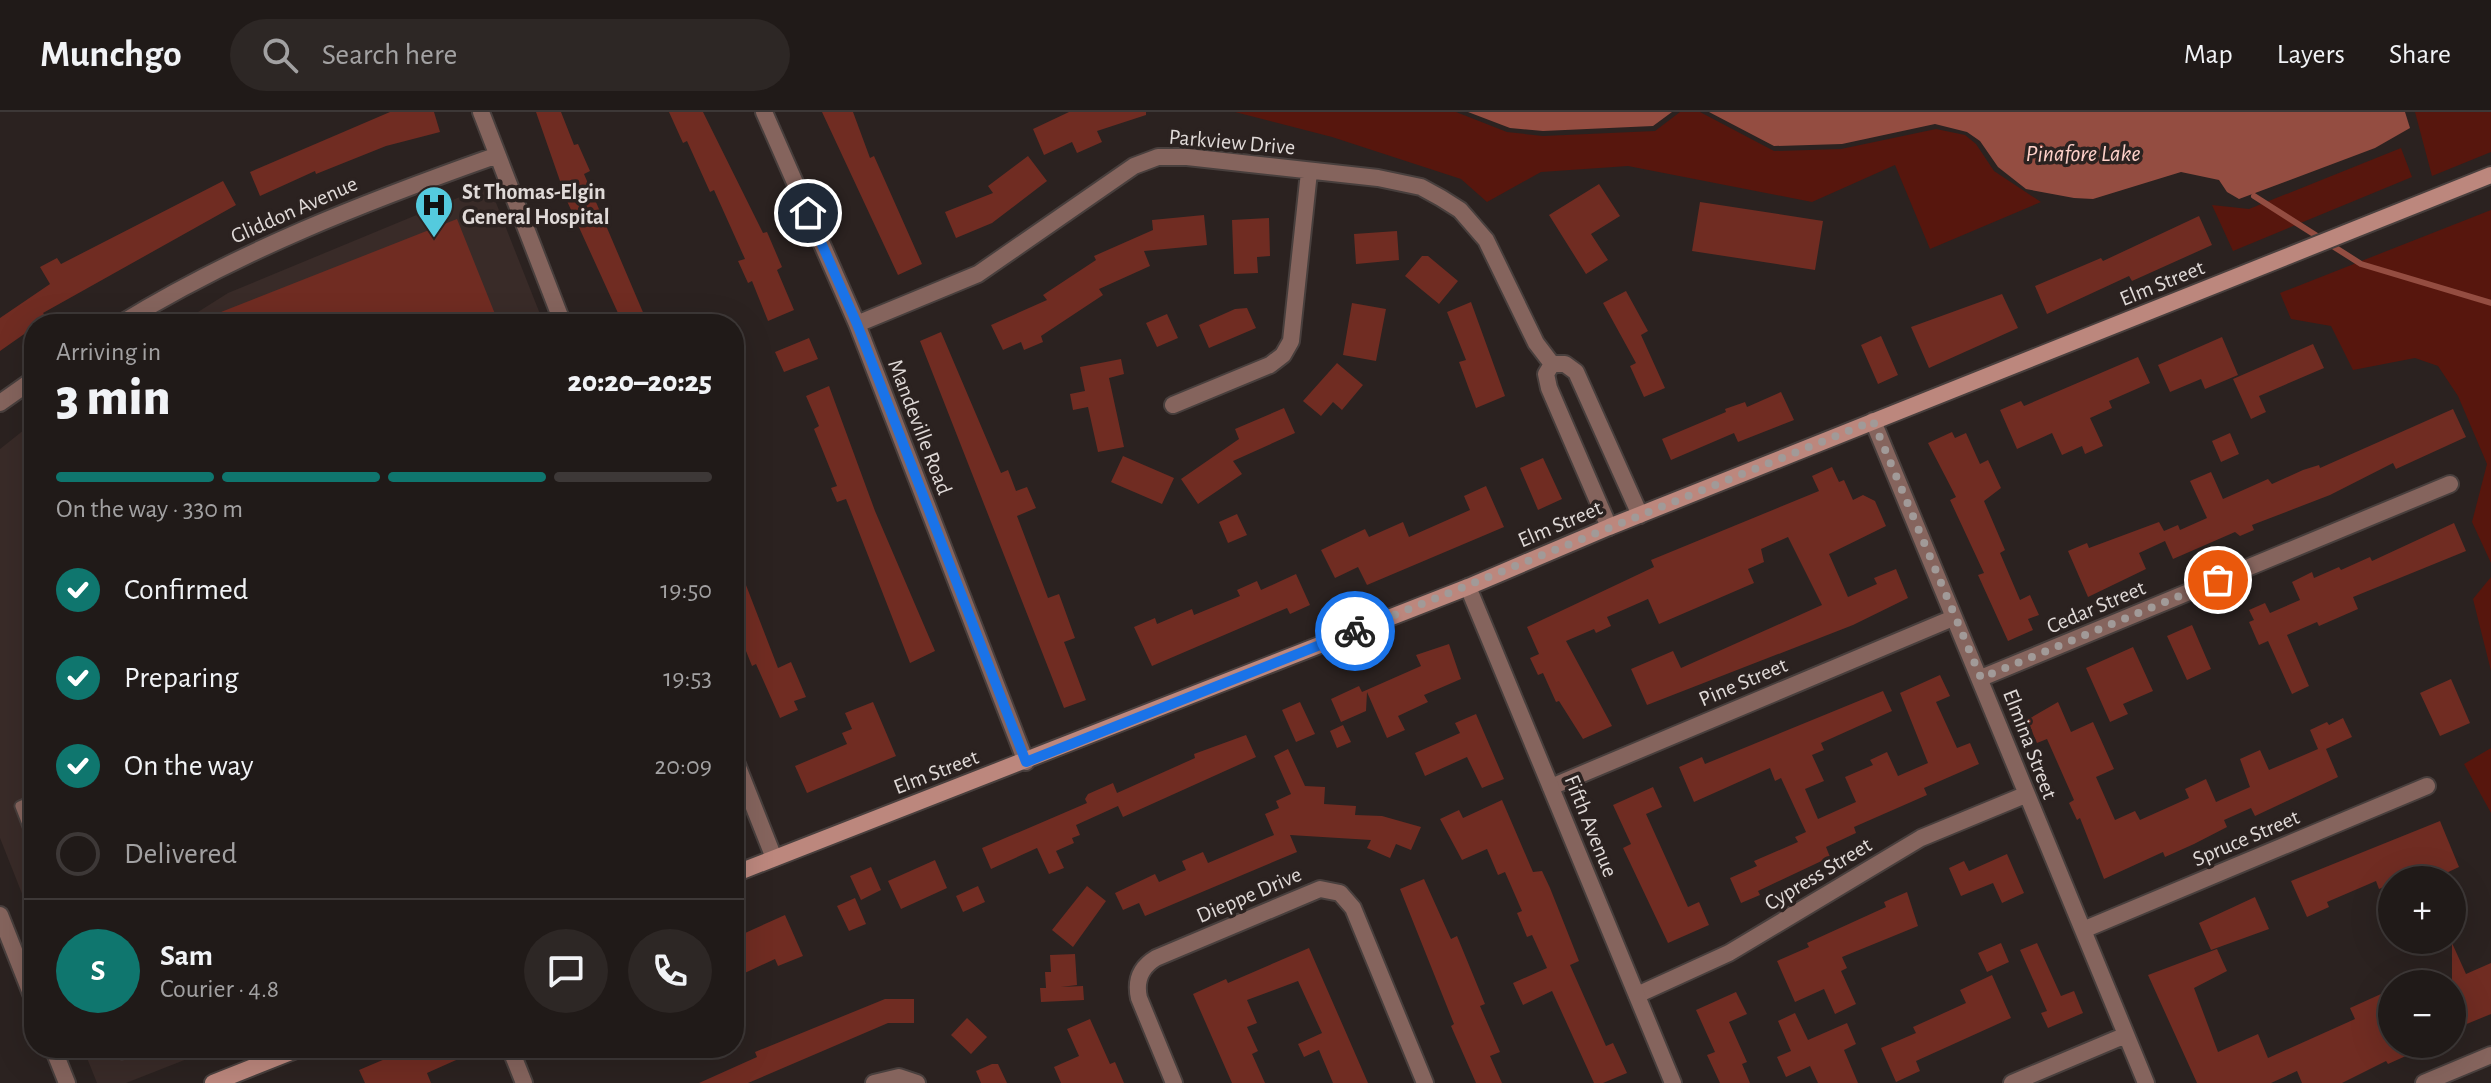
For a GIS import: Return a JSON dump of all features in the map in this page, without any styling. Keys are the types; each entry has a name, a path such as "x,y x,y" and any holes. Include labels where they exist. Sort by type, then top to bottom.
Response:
{"main road":[{"name":"Elm Street","path":"744,870 1468,587 1609,527 2491,175"},
{"path":"213,1083 276,1058"}],"street":[{"path":"481,112 495,156 559,314"},
{"name":"Mandeville Road","path":"764,112 857,324 1026,762"},
{"name":"Gliddon Avenue","path":"138,314 212,272 318,222 495,156"},
{"name":"Parkview Drive","path":"857,324 978,274 1127,170 1150,160 1187,157 1421,187 1460,210 1493,251 1536,343 1552,364"},
{"path":"1173,405 1270,365 1283,355 1291,341 1309,172"},
{"name":"Parkview Drive","path":"1552,364 1565,364 1576,372 1640,515"},
{"name":"Parkview Drive","path":"1552,364 1546,374 1549,388 1609,527"},
{"path":"0,403 24,386"},
{"name":"Elmina Street","path":"1873,421 2146,1083"},
{"name":"Cedar Street","path":"1981,678 2450,484"},
{"name":"Fifth Avenue","path":"1468,587 1673,1083"},
{"name":"Pine Street","path":"1551,787 1953,618"},
{"name":"Spruce Street","path":"2083,930 2427,786"},
{"path":"744,787 774,858"},
{"name":"Cypress Street","path":"1637,995 1729,953 1921,838 2025,795"},
{"name":"Dieppe Drive","path":"1174,1083 1138,995 1138,981 1143,969 1156,958 1320,889 1340,893 1352,906 1425,1083"},
{"path":"0,915 24,974"},
{"path":"2012,1083 2126,1035"},
{"path":"2424,1083 2491,1055"},
{"path":"57,1058 67,1083"},
{"path":"514,1058 524,1083"},
{"path":"874,1083 899,1077 917,1083"}],"shaded area":[{"path":"1235,112 1456,112 1507,132 1543,136 1655,131 1680,112 1700,112 1774,151 1841,149 1936,129 1965,135 1976,144 1994,171 2041,202 1930,249 1895,165 1812,202 1628,166 1541,172 1487,202 1461,179 1332,137"},
{"path":"2415,112 2491,112 2491,152 2432,176"},
{"path":"2401,148 2412,177 2233,251 2212,205 2249,209"},
{"name":"St Thomas-Elgin General Hospital","path":"489,185 540,314 195,314 228,293"},
{"path":"2491,210 2491,563 2472,522 2487,464 2458,396 2438,366 2415,358 2353,370 2331,326 2291,319 2280,293"},
{"path":"24,430 24,899 0,838 0,449"},
{"path":"2491,577 2491,671 2473,599"},
{"path":"2491,748 2491,813 2464,764"},
{"path":"87,1058 190,1058 126,1083 97,1083"}],"water":[{"path":"1468,112 1672,112 1653,126 1543,131 1510,128"},
{"name":"Pinafore Lake","path":"1709,112 2405,112 2410,128 2375,148 2239,199 2227,192 2219,180 2181,172 2093,199 2026,189 1998,167 1980,141 1967,132 1935,124 1842,144 1774,146"}],"building":[{"path":"390,112 434,112 440,132 386,146 316,174 315,171 260,196 250,172"},
{"path":"536,112 561,112 574,145 578,144 590,171 584,174 644,314 618,314 567,201"},
{"path":"669,112 703,112 763,233 767,232 782,267 777,270 794,310 768,321 752,281 748,283 738,261 745,259 714,190 710,192 687,141 683,143"},
{"path":"822,112 853,112 870,158 874,156 922,264 898,275"},
{"path":"1069,112 1146,112 1146,115 1097,131 1102,142 1077,153 1072,142 1044,155 1033,129"},
{"path":"1028,156 1047,181 992,223 956,238 945,212 993,193 988,186"},
{"path":"223,181 236,205 44,314 24,314 24,334 0,351 0,318 50,284 40,267 57,258 61,264"},
{"path":"1599,184 1620,216 1591,234 1608,260 1586,274 1549,215"},
{"path":"1700,202 1823,221 1815,270 1692,251"},
{"path":"1204,215 1207,245 1144,251 1150,266 1099,289 1103,295 1041,336 1043,342 1024,350 1021,342 1003,350 991,325 1047,300 1043,295 1096,260 1094,256 1153,230 1152,220"},
{"path":"2199,216 2212,245 2132,281 2129,276 2047,314 2035,286 2101,258 2103,261"},
{"path":"1269,218 1270,256 1257,257 1258,273 1234,274 1232,220"},
{"path":"457,219 495,314 216,314"},
{"path":"1397,231 1399,260 1356,264 1354,234"},
{"path":"1422,256 1428,256 1458,281 1439,304 1405,276"},
{"path":"1626,291 1648,331 1641,335 1665,388 1644,397 1630,366 1636,363 1603,303"},
{"path":"2002,294 2018,328 1929,368 1911,327"},
{"path":"1471,302 1505,396 1476,408 1459,362 1466,360 1447,312"},
{"path":"1352,303 1386,309 1376,361 1343,355"},
{"path":"1247,308 1256,328 1209,348 1199,325 1235,309"},
{"path":"1167,314 1178,338 1157,347 1146,323"},
{"path":"941,332 1001,473 1008,470 1016,491 1027,487 1036,508 1017,516 1048,598 1059,594 1075,638 1064,642 1086,700 1064,708 920,341"},
{"path":"1881,336 1898,375 1878,384 1861,345"},
{"path":"2222,337 2238,375 2205,389 2201,379 2170,392 2158,365"},
{"path":"809,338 818,359 784,372 775,352"},
{"path":"2313,344 2324,368 2259,396 2266,412 2251,419 2233,379"},
{"path":"2138,357 2150,383 2109,401 2112,408 2090,418 2103,446 2085,454 2082,446 2062,455 2052,433 2017,449 2000,410 2021,401 2024,406"},
{"path":"1121,359 1124,374 1109,378 1124,447 1098,452 1088,407 1073,410 1070,394 1085,391 1080,367"},
{"path":"1337,363 1363,385 1342,410 1333,402 1321,416 1303,401"},
{"path":"829,386 875,511 935,651 910,663 846,499 837,502 831,488 837,486 814,429 819,426 806,396"},
{"path":"1781,392 1794,420 1738,442 1734,433 1671,460 1662,439 1726,412 1725,409 1745,402 1747,407"},
{"path":"1284,408 1295,433 1233,461 1242,474 1198,504 1181,479 1239,439 1235,429"},
{"path":"2453,409 2466,437 2396,469 2393,463 2330,495 2252,525 2254,530 2240,536 2235,532 2173,559 2165,541 2139,553 2146,569 2088,597 2068,551 2087,543 2089,548 2159,522 2164,531 2178,525 2180,530 2207,518 2190,481 2211,472 2223,499 2268,479 2272,484 2303,470 2319,465 2320,468"},
{"path":"1952,432 1955,438 1966,433 1980,464 1988,460 2001,488 1984,501 2005,550 2000,553 2020,600 2030,595 2039,615 2028,619 2033,630 2008,641 1978,575 1984,573 1950,500 1956,497 1928,443"},
{"path":"2230,433 2239,454 2221,462 2212,441"},
{"path":"1123,456 1174,478 1162,504 1111,482"},
{"path":"1543,458 1562,499 1538,510 1520,468"},
{"path":"1832,467 1839,482 1844,480 1853,500 1863,495 1875,501 1886,526 1829,554 1848,597 1877,584 1874,578 1896,569 1908,598 1853,625 1647,705 1631,669 1673,651 1681,668 1822,605 1788,537 1761,549 1764,562 1748,569 1754,583 1659,624 1648,599 1607,617 1611,626 1596,633 1594,629 1566,641 1612,726 1583,739 1559,701 1556,702 1543,673 1538,675 1530,658 1539,654 1527,627 1654,567 1651,560 1819,491 1812,476"},
{"path":"1486,486 1504,527 1367,585 1358,567 1335,578 1321,550 1365,529 1369,537 1403,522 1409,537 1470,510 1464,496"},
{"path":"1237,514 1247,535 1228,543 1219,522"},
{"path":"2454,523 2466,551 2353,597 2358,609 2319,626 2317,622 2287,635 2309,686 2292,694 2268,641 2259,645 2249,622 2254,620 2249,610 2265,603 2270,613 2300,600 2292,582 2312,572 2314,578 2370,557 2372,561"},
{"path":"1296,574 1310,605 1290,614 1287,608 1152,666 1134,627 1155,618 1157,624 1192,609 1194,615 1240,596 1237,590 1257,581 1261,590"},
{"path":"744,580 778,668 791,662 806,697 794,701 798,710 780,718 756,664 752,666 744,646"},
{"path":"2192,625 2211,669 2187,680 2167,636"},
{"path":"1449,644 1461,679 1424,695 1428,702 1398,716 1405,730 1387,738 1367,692 1366,711 1341,722 1331,699 1359,686 1362,692 1421,666 1416,655"},
{"path":"2133,647 2153,691 2123,704 2128,714 2110,722 2086,668"},
{"path":"1940,675 1950,696 1936,702 1957,748 1970,743 1979,764 1924,788 1927,795 1854,827 1856,833 1826,847 1830,857 1758,891 1760,895 1741,903 1730,878 1757,866 1754,861 1798,842 1795,837 1806,832 1781,778 1775,781 1770,768 1694,802 1679,767 1702,757 1705,764 1883,691 1892,711 1821,743 1824,750 1812,755 1824,781 1805,789 1818,819 1856,802 1845,777 1873,765 1870,760 1887,752 1898,776 1928,763 1900,693"},
{"path":"2451,679 2470,723 2440,736 2420,693"},
{"path":"873,702 896,756 807,793 795,766 847,744 842,733 852,729 845,713"},
{"path":"1300,702 1315,734 1296,742 1282,710"},
{"path":"2058,702 2071,732 2093,722 2114,769 2096,777 2115,820 2135,811 2140,820 2189,798 2185,789 2206,779 2216,802 2250,787 2240,759 2260,750 2269,770 2318,749 2310,730 2327,722 2329,725 2343,718 2352,737 2326,749 2338,777 2255,816 2251,808 2224,820 2227,827 2194,844 2165,857 2163,852 2104,879 2080,818 2077,820 2069,803 2074,800 2047,739 2037,743 2027,720"},
{"path":"1476,714 1504,779 1482,788 1467,757 1425,776 1415,753 1460,733 1455,723"},
{"path":"1343,725 1351,742 1337,748 1330,731"},
{"path":"1246,735 1256,757 1123,817 1118,806 1076,825 1080,835 1072,838 1074,843 1056,851 1064,868 1049,874 1037,848 991,869 982,848 1087,803 1085,799 1088,794 1113,783 1117,793 1195,758 1194,754"},
{"path":"1288,749 1305,786 1325,787 1324,804 1356,806 1355,815 1382,816 1421,827 1411,850 1396,844 1390,858 1367,848 1371,840 1290,835 1297,852 1145,916 1139,903 1123,910 1115,893 1155,874 1159,882 1186,870 1182,861 1203,852 1208,863 1274,835 1265,814 1279,808 1276,801 1291,794 1274,756"},
{"path":"1653,787 1662,807 1646,814 1688,907 1699,902 1709,925 1668,943 1623,848 1631,844 1613,805"},
{"path":"1502,800 1533,872 1542,871 1550,888 1579,961 1570,965 1606,1046 1613,1043 1627,1073 1603,1083 1594,1083 1552,991 1523,1005 1513,983 1547,968 1532,935 1527,937 1517,913 1522,911 1505,872 1498,875 1487,849 1462,860 1440,819 1459,810 1463,818"},
{"path":"2440,821 2459,866 2378,866 2378,886 2376,881 2327,902 2329,907 2307,917 2291,881"},
{"path":"2007,854 2024,893 2002,903 1993,883 1961,896 1949,868 1964,861 1969,871"},
{"path":"935,860 947,888 901,909 888,881"},
{"path":"871,867 881,890 861,900 850,876"},
{"path":"1424,879 1451,939 1457,936 1485,1004 1480,1006 1500,1052 1490,1056 1502,1083 1476,1083 1451,1026 1454,1024 1400,889"},
{"path":"978,886 985,902 963,912 956,896"},
{"path":"1087,886 1106,901 1073,947 1052,930"},
{"path":"1907,892 1918,926 1842,957 1847,968 1841,971 1856,1004 1835,1014 1824,989 1795,1002 1777,961 1809,947 1807,943 1886,907 1884,902"},
{"path":"2255,897 2269,929 2211,950 2199,923"},
{"path":"855,898 866,924 849,931 837,906"},
{"path":"785,915 803,956 778,966 775,959 744,973 744,933"},
{"path":"2001,943 2009,962 1987,972 1978,953"},
{"path":"2037,943 2061,996 2074,991 2083,1013 2048,1028 2041,1013 2047,1011 2020,950"},
{"path":"1309,948 1368,1083 1333,1083 1319,1050 1304,1057 1298,1044 1322,1033 1298,981 1247,1000 1257,1023 1247,1027 1258,1051 1252,1054 1265,1083 1232,1083 1193,994 1226,979 1228,983"},
{"path":"2217,949 2227,971 2194,988 2218,1052 2258,1034 2268,1058 2355,1019 2350,1008 2378,995 2378,1058 2401,1058 2388,1064 2386,1061 2342,1083 2302,1083 2297,1071 2271,1083 2197,1083 2148,975"},
{"path":"1075,954 1077,985 1061,987 1083,986 1084,1000 1041,1002 1040,988 1046,988 1045,972 1051,972 1050,955"},
{"path":"2452,954 2457,954 2464,970 2452,970"},
{"path":"2491,963 2491,1014 2466,1024 2466,974"},
{"path":"1992,975 2011,1018 1916,1061 1920,1071 1896,1082 1881,1048 1916,1033 1913,1027 1966,1003 1960,990"},
{"path":"1736,992 1747,1014 1729,1022 1747,1062 1742,1064 1750,1083 1720,1083 1707,1055 1715,1052 1696,1010"},
{"path":"885,999 914,999 914,1023 888,1023 748,1083 699,1083 757,1057 755,1052"},
{"path":"1795,1013 1808,1040 1847,1023 1856,1044 1844,1050 1858,1083 1818,1083 1810,1066 1786,1077 1777,1057 1791,1051 1778,1021"},
{"path":"967,1018 987,1037 971,1054 951,1035"},
{"path":"1090,1019 1110,1064 1115,1062 1124,1083 1061,1083 1054,1067 1079,1056 1067,1029"},
{"path":"387,1058 461,1058 427,1073 431,1083 365,1083 359,1070"},
{"path":"998,1064 1007,1083 981,1083 976,1071"}],"waterway":[{"path":"2254,196 2361,264 2491,303"}],"way so far":[{"path":"1355,631 1873,421 1953,618 1981,678 2218,580"}],"place":[{"name":"St Thomas-Elgin General Hospital","path":"434,239"}],"route":[{"path":"808,213 857,324 1026,762 1355,631"}]}
